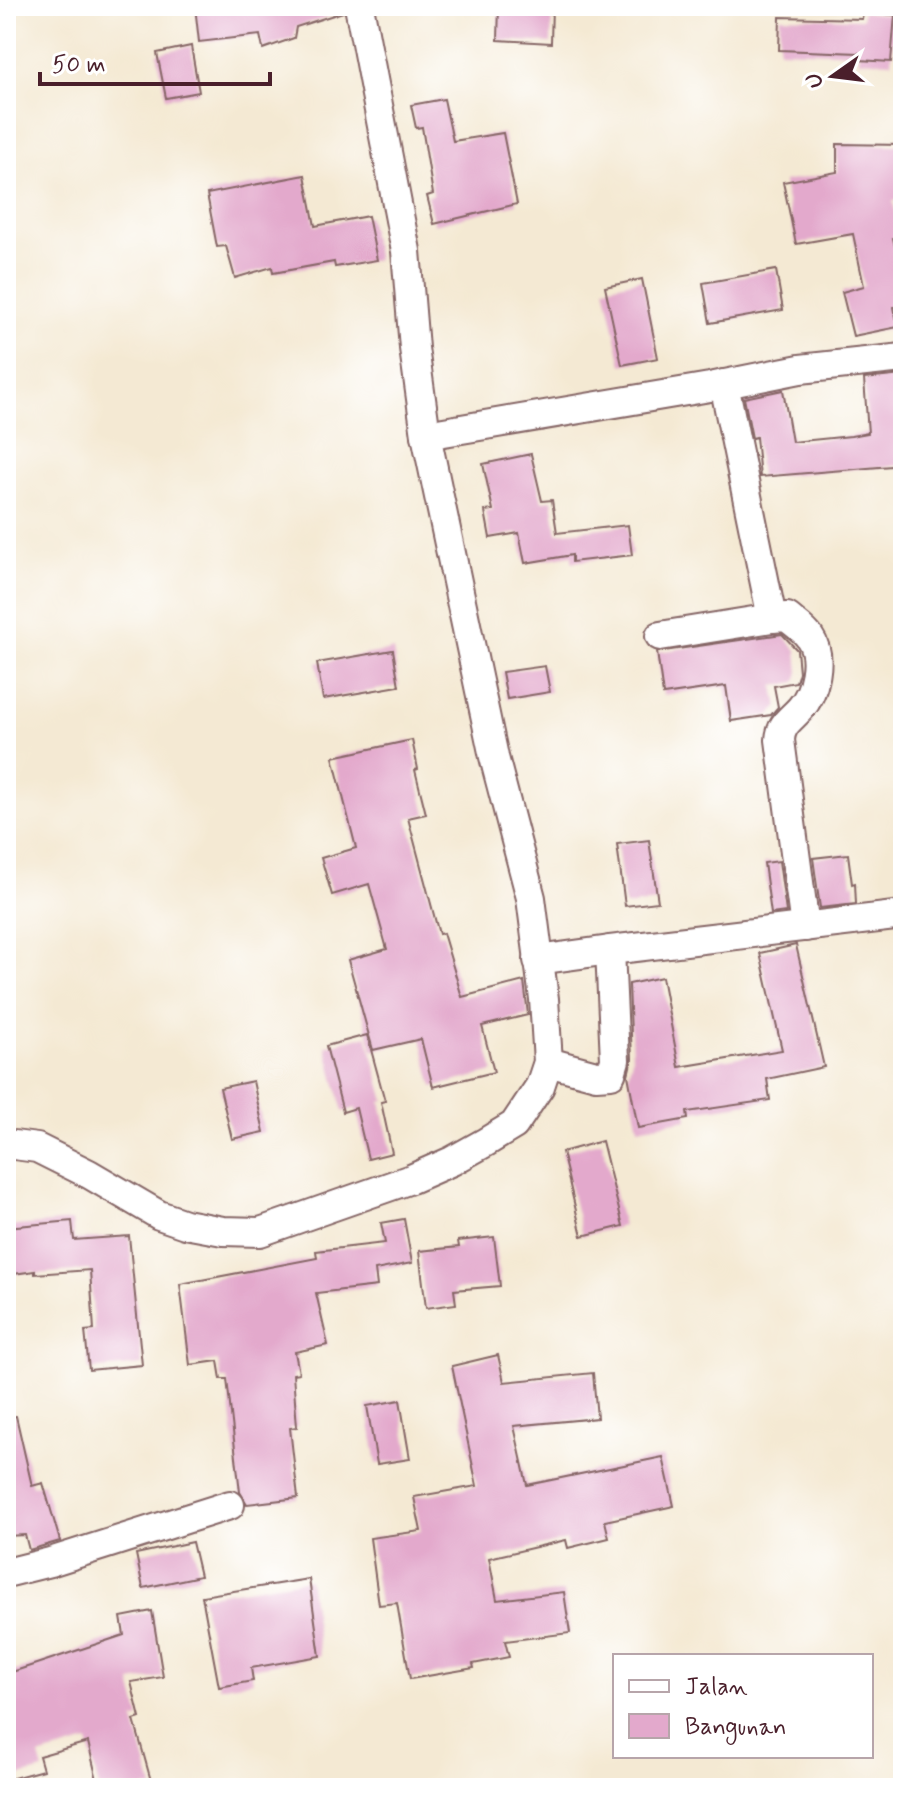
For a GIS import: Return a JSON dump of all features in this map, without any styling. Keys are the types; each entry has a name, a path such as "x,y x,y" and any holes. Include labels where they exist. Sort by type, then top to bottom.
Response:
{"street":[{"path":"6,1144 37,1148 159,1215 185,1224 223,1231 260,1232 411,1179 486,1142 514,1125 540,1086 548,1062 531,898 494,757 426,435 414,348 406,251 359,6"},
{"path":"426,435 800,369 903,358"},
{"path":"724,384 772,618"},
{"path":"660,636 787,617 812,640 817,672 812,689 803,706 781,728 780,740 805,927"},
{"path":"538,960 903,915"},
{"path":"548,1062 596,1075 611,1074 615,1060 610,950"},
{"path":"6,1573 230,1505"}],"building":[{"path":"195,6 342,6 343,12 296,27 294,38 263,49 260,35 199,42"},
{"path":"499,6 552,6 551,43 498,40"},
{"path":"863,12 895,15 891,62 859,60 859,53 779,50 780,17 862,19"},
{"path":"191,46 199,92 166,98 157,53"},
{"path":"444,99 453,141 503,133 517,204 434,224 427,196 433,194 422,127 416,128 411,105"},
{"path":"837,144 903,145 903,200 893,201 900,237 893,238 903,279 903,305 894,307 898,327 853,336 842,292 864,286 853,234 796,244 783,182 837,172"},
{"path":"305,175 315,226 368,216 377,260 335,267 334,262 273,273 272,267 235,278 226,246 217,247 207,194"},
{"path":"776,270 783,310 710,323 703,283"},
{"path":"642,279 658,358 622,365 605,287"},
{"path":"903,375 903,465 760,477 756,437 752,438 744,398 783,390 792,442 851,436 868,433 864,379"},
{"path":"531,454 542,501 552,500 557,533 628,525 632,555 572,562 572,555 525,563 519,533 490,538 485,511 493,510 483,464"},
{"path":"782,634 797,650 799,672 796,682 774,686 778,707 771,715 731,721 726,686 663,695 657,652"},
{"path":"393,650 399,686 323,699 317,663"},
{"path":"545,666 550,692 507,699 502,672"},
{"path":"412,740 418,769 415,770 426,814 408,818 439,934 443,933 462,997 524,981 528,1015 482,1026 494,1072 433,1087 421,1039 373,1050 348,960 387,949 369,884 332,895 321,858 356,848 333,757"},
{"path":"649,840 658,902 625,906 617,844"},
{"path":"848,854 856,904 820,908 813,858"},
{"path":"779,861 786,912 771,914 764,863"},
{"path":"796,945 824,1067 767,1079 770,1100 687,1112 688,1119 638,1128 628,1075 632,1059 629,984 662,977 679,1067 782,1050 760,953"},
{"path":"367,1035 385,1101 381,1102 392,1153 368,1159 356,1108 343,1112 326,1046"},
{"path":"253,1081 264,1132 232,1139 220,1088"},
{"path":"602,1141 623,1226 582,1236 562,1152"},
{"path":"404,1219 412,1263 375,1270 377,1286 316,1293 328,1345 295,1352 299,1373 293,1374 297,1427 290,1428 298,1498 247,1504 240,1492 227,1379 221,1379 218,1361 190,1365 180,1284 317,1258 316,1251 385,1243 381,1223"},
{"path":"72,1221 74,1240 129,1236 142,1365 89,1370 85,1331 94,1330 90,1270 6,1275 6,1227"},
{"path":"494,1237 500,1286 454,1290 456,1304 426,1308 419,1251 459,1247 458,1241"},
{"path":"498,1355 504,1382 593,1373 597,1418 514,1426 527,1485 663,1457 674,1506 605,1521 609,1538 568,1548 566,1540 489,1558 497,1600 564,1592 570,1633 505,1641 509,1657 473,1664 474,1668 410,1679 397,1603 379,1605 370,1538 421,1531 414,1497 477,1486 452,1366"},
{"path":"400,1400 410,1459 377,1464 367,1406"},
{"path":"16,1416 32,1486 43,1483 60,1541 29,1550 25,1535 6,1536 6,1417"},
{"path":"192,1542 200,1576 143,1588 136,1554"},
{"path":"309,1579 320,1656 251,1668 253,1681 219,1687 202,1596"},
{"path":"152,1611 163,1677 131,1682 140,1718 134,1720 153,1788 99,1788 88,1742 39,1756 43,1770 6,1780 6,1674 124,1635 121,1617"}]}
